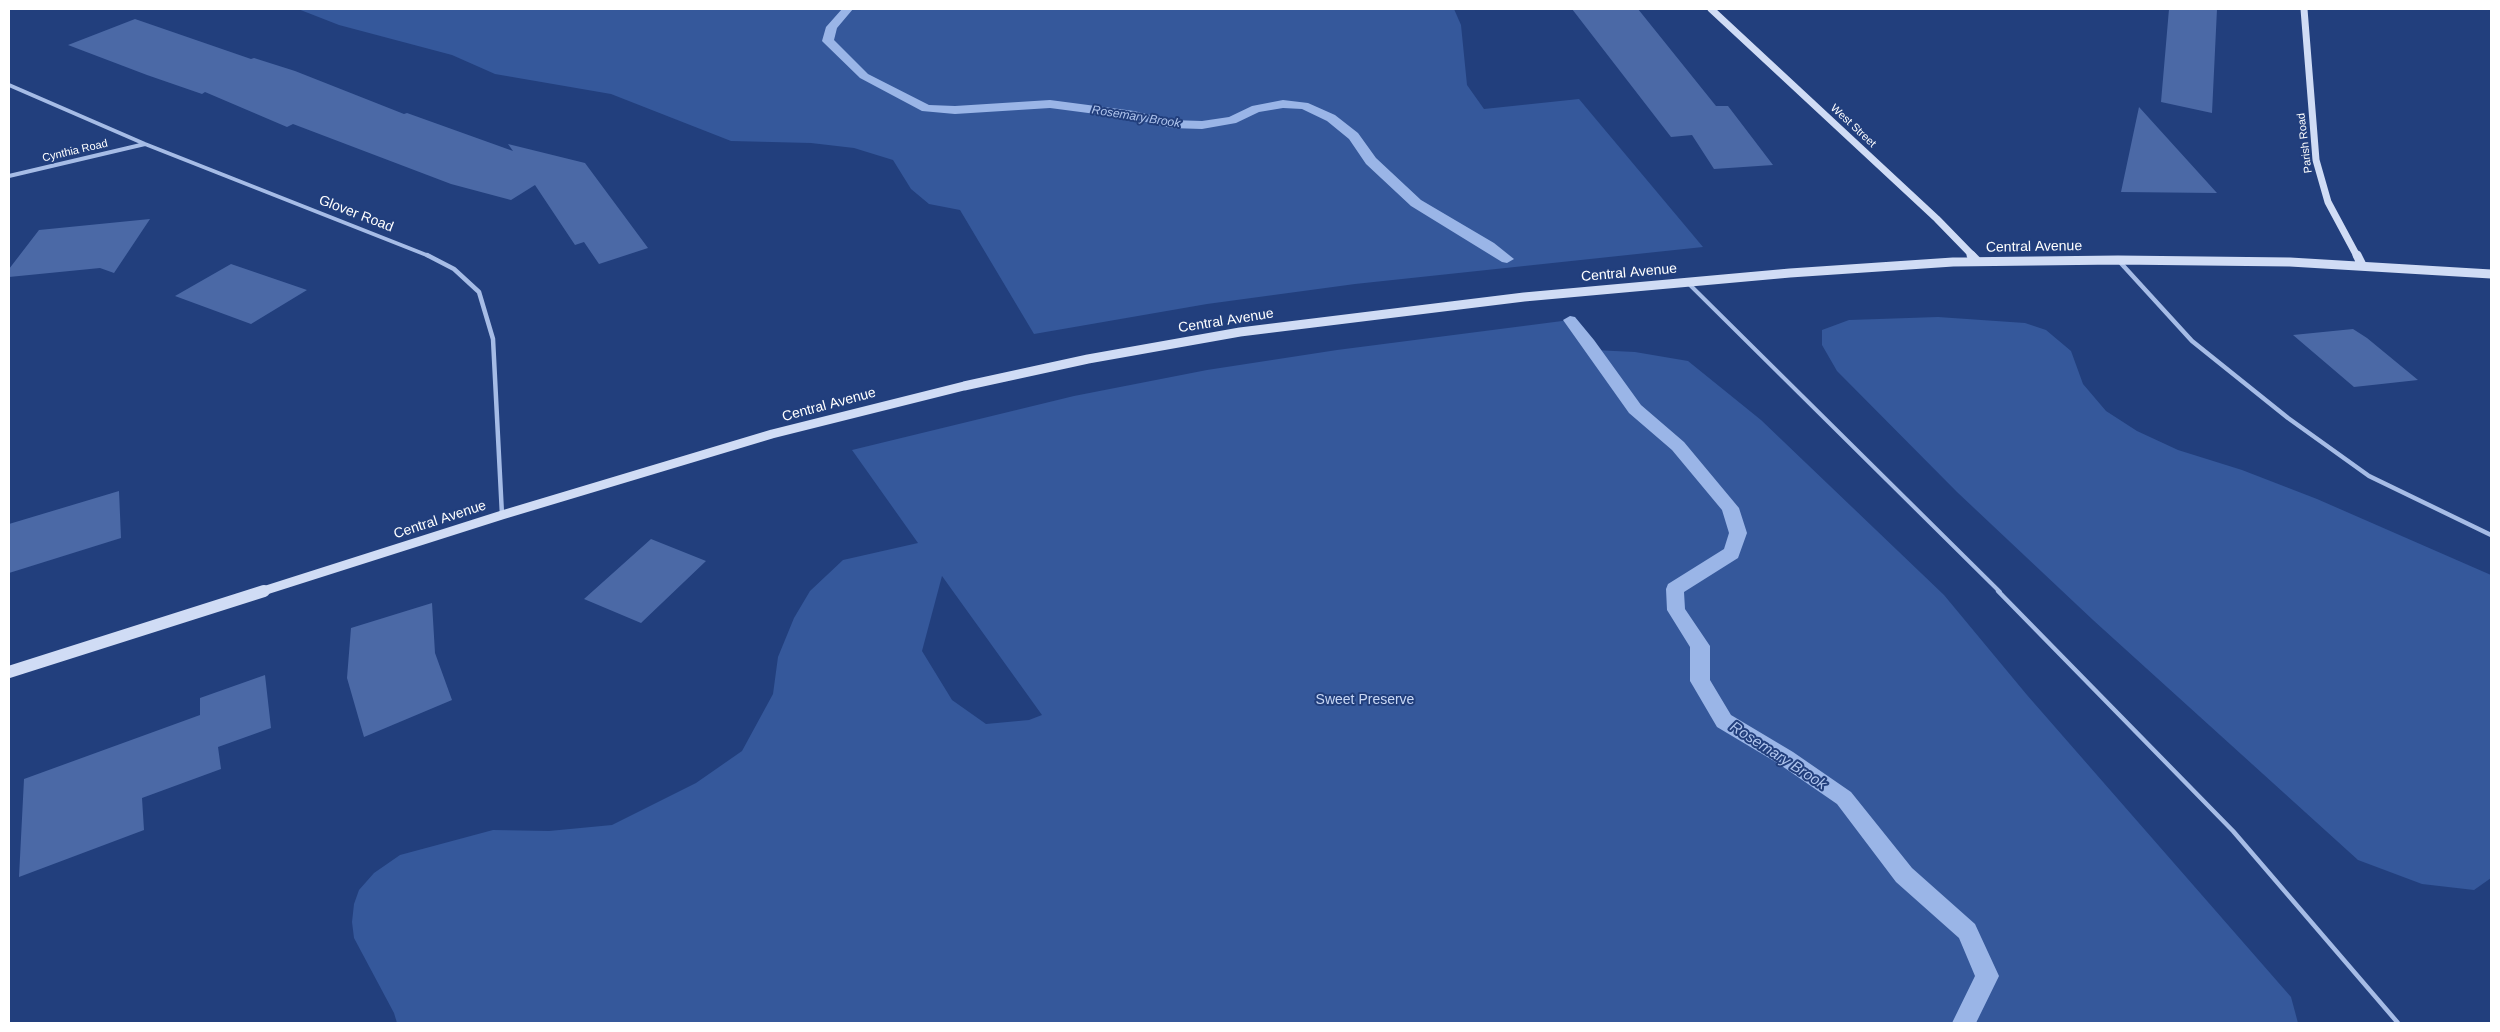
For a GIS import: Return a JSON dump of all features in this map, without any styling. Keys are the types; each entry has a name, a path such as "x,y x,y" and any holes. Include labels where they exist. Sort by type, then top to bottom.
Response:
{"main road":[{"name":"West Street","path":"1712,9 1937,219 1977,261"},
{"name":"Parish Road","path":"2304,9 2316,160 2328,202 2362,265"},
{"name":"Central Avenue","path":"9,672 502,515 816,422 912,397 1088,359 1298,324 1524,297 1687,282 1977,261 2118,260 2362,265 2491,274"}],"street":[{"name":"Glover Road","path":"9,85 145,144 417,250 454,269 479,292 493,338 502,515"},
{"name":"Cynthia Road","path":"9,176 145,144"},
{"path":"2118,260 2192,342 2288,418 2369,476 2491,534"}],"lane":[{"path":"1687,282 2040,632 2233,831 2398,1023"}],"green space":[{"path":"298,9 1454,9 1461,25 1467,85 1484,109 1579,99 1703,247 1355,284 1207,304 1034,334 960,210 929,204 911,189 893,160 854,148 811,143 731,141 611,94 495,74 452,55 339,25"},
{"path":"1938,317 2025,323 2046,330 2071,351 2083,384 2106,411 2137,431 2178,450 2242,470 2317,499 2491,575 2491,878 2474,890 2422,884 2358,860 2093,620 1957,492 1837,371 1822,345 1822,330 1849,320"},
{"name":"Sweet Preserve","path":"1570,320 1594,350 1635,352 1688,361 1761,420 1944,595 2027,695 2291,997 2298,1023 397,1023 394,1013 354,938 352,922 354,904 359,890 374,873 400,855 493,830 549,831 612,825 696,783 742,751 773,694 778,657 794,618 810,591 843,560 918,543 852,450 1074,396 1207,370 1337,350","holes":["942,576 1042,715 1029,720 986,724 952,700 922,651"]}],"building":[{"path":"1572,9 1638,9 1716,106 1728,106 1773,165 1714,169 1692,135 1671,137"},
{"path":"2169,9 2217,9 2212,113 2161,102"},
{"path":"135,19 251,59 254,58 295,71 404,114 407,113 513,151 508,144 585,163 648,248 599,264 584,242 575,245 535,185 511,200 451,184 293,124 287,127 205,92 202,94 68,45"},
{"path":"2139,107 2217,193 2121,192"},
{"path":"150,219 114,273 100,268 9,277 9,269 39,230"},
{"path":"231,264 307,290 251,324 175,296"},
{"path":"2353,329 2367,338 2418,380 2354,387 2293,335"},
{"path":"119,491 121,538 9,573 9,524"},
{"path":"651,539 706,561 641,623 584,599"},
{"path":"432,603 435,653 452,700 364,737 347,678 351,628"},
{"path":"265,675 271,728 218,747 221,769 142,798 144,830 19,877 24,779 200,715 200,698"}],"waterway":[{"name":"Rosemary Brook","path":"848,9 832,27 828,41 864,76 926,108 955,110 1050,104 1134,115 1171,124 1202,125 1232,120 1256,109 1283,104 1304,106 1331,118 1354,136 1371,161 1416,203 1489,246 1507,259"},
{"name":"Rosemary Brook","path":"1570,320 1589,343 1635,409 1678,446 1730,508 1738,533 1732,553 1675,589 1676,610 1700,646 1700,681 1724,721 1786,758 1844,798 1904,875 1967,931 1987,976 1964,1023"}]}
